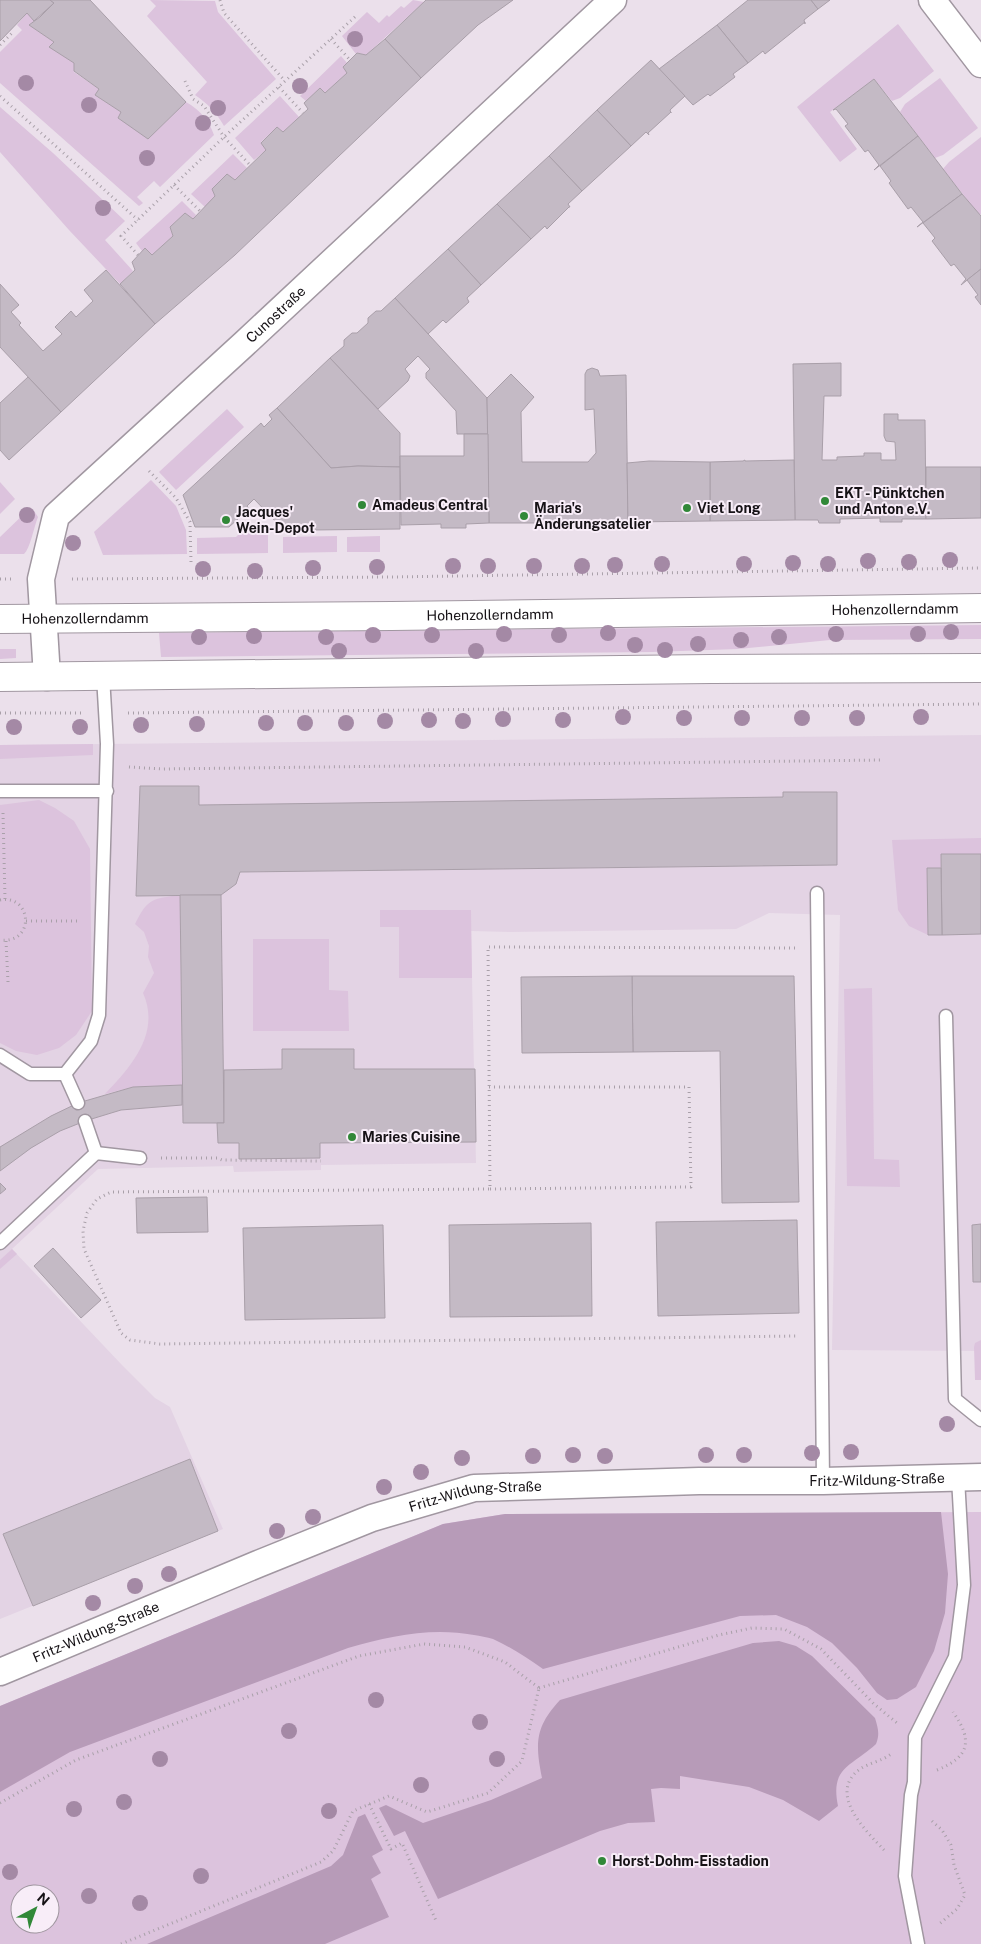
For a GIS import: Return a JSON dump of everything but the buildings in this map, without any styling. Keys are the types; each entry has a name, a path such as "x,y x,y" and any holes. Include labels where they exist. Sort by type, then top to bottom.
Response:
{"main road":[{"name":"Hohenzollerndamm","path":"0,619 981,608"},
{"path":"0,677 701,669 981,668"}],"street":[{"name":"Cunostraße","path":"47,677 41,579 56,516 244,344 613,0"},
{"path":"932,0 981,64"},
{"name":"Fritz-Wildung-Straße","path":"1,1669 372,1518 474,1488 699,1481 970,1478"}],"lane":[{"path":"65,1074 91,1041 99,1015 106,791 103,676"},
{"path":"1,791 106,791"},
{"path":"817,893 823,1481"},
{"path":"946,1016 955,1399 981,1420"},
{"path":"0,1055 30,1074 65,1074"},
{"path":"65,1074 78,1103"},
{"path":"85,1121 96,1153"},
{"path":"0,1243 96,1153 140,1158"},
{"path":"918,1944 905,1876 911,1796 914,1782 915,1737 955,1657 964,1585 970,1478"}],"path":[{"path":"220,0 224,13 285,81"},
{"path":"138,255 120,236 357,15"},
{"path":"0,45 14,31"},
{"path":"331,39 350,60"},
{"path":"185,81 193,99 204,106 211,114 224,137 250,165"},
{"path":"279,87 303,113"},
{"path":"0,96 138,220"},
{"path":"174,185 200,211"},
{"path":"149,471 176,498 190,522 191,562"},
{"path":"65,579 360,577 981,568"},
{"path":"0,714 981,704"},
{"path":"106,765 163,768 883,760"},
{"path":"1,791 5,899"},
{"path":"0,900 5,899 18,904 25,915 26,921 22,932 12,940 0,940"},
{"path":"26,921 101,920"},
{"path":"6,941 8,982"},
{"path":"490,1189 488,947 818,949"},
{"path":"489,1087 689,1087 691,1187 111,1192 97,1199 87,1213 83,1231 84,1248 121,1333 130,1340 160,1344 822,1336"},
{"path":"140,1158 217,1158 222,1160 320,1162"},
{"path":"539,1688 719,1635 752,1628 784,1629 821,1649 874,1704 915,1737 884,1759 861,1768 851,1776 846,1788 847,1799 852,1812 905,1876"},
{"path":"0,1803 76,1760 359,1656 424,1644 466,1647 505,1662 539,1688"},
{"path":"121,1944 321,1862 333,1851 353,1811 389,1796 427,1812 488,1792 522,1761 539,1688"},
{"path":"914,1782 952,1765 961,1756 966,1742 964,1728 945,1701 940,1688"},
{"path":"911,1796 927,1816 942,1830 951,1845 954,1865 965,1895 957,1909 933,1930"},
{"path":"370,1804 391,1849 402,1844 437,1923"}],"shaded area":[{"path":"150,0 215,1 218,12 276,79 224,126 211,109 195,95 207,82 147,16 156,6"},
{"path":"413,0 424,2 366,55 356,54 342,36 367,12 379,23 387,15 389,17 401,6 404,8"},
{"path":"27,13 34,21 29,25 54,42 50,47 74,63 74,72 99,89 95,95 121,112 148,139 186,102 203,116 214,135 160,187 154,181 137,197 143,203 139,206 0,83 0,52 22,30 17,25"},
{"path":"898,24 934,71 900,98 892,101 874,79 830,112 857,149 840,162 797,107"},
{"path":"341,56 347,63 347,73 325,93 320,88 306,101 300,96"},
{"path":"940,78 978,128 943,155 935,158 900,112 905,104"},
{"path":"280,96 299,117 283,132 277,127 261,142 266,150 254,160 235,138"},
{"path":"0,107 53,153 125,221 105,240 133,271 120,284 0,152"},
{"path":"981,137 981,214 979,215 943,169"},
{"path":"233,154 247,168 235,180 227,174 213,189 215,196 205,207 191,194"},
{"path":"182,201 196,215 193,219 185,213 170,227 173,236 152,255 145,249 142,251 136,243"},
{"path":"227,409 244,427 176,490 159,472"},
{"path":"151,480 176,506 186,530 187,554 103,555 94,532"},
{"path":"0,482 15,499 0,514"},
{"path":"28,510 34,511 38,517 26,551 24,554 0,554 0,537"},
{"path":"240,533 268,533 268,553 197,554 197,538 236,537"},
{"path":"337,536 337,552 283,553 283,537"},
{"path":"380,536 380,552 347,552 347,537"},
{"path":"981,625 981,639 830,640 738,649 652,652 161,657 159,633"},
{"path":"0,649 16,649 16,658 0,659"},
{"path":"981,735 981,1351 832,1350 840,915 769,913 736,929 471,931 476,1163 321,1165 321,1170 234,1172 233,1166 98,1169 12,1249 155,1398 170,1407 223,1529 0,1619 0,745"},
{"path":"93,744 93,755 0,759 0,745"},
{"path":"39,800 74,821 90,849 92,1011 76,1035 59,1048 37,1055 16,1051 0,1043 0,805"},
{"path":"981,838 981,854 941,854 941,868 927,869 928,935 909,926 898,910 892,840"},
{"path":"180,895 182,1085 133,1087 105,1094 133,1061 146,1035 148,1008 143,993 154,973 148,957 149,946 144,932 135,924 144,909 152,901"},
{"path":"380,910 471,910 472,978 399,978 399,927 380,927"},
{"path":"253,939 329,939 329,990 348,991 349,1031 253,1031"},
{"path":"872,988 874,1159 899,1160 900,1187 847,1186 844,989"},
{"path":"12,1249 17,1254 0,1269 0,1260"},
{"path":"981,1340 981,1380 975,1380 974,1347 975,1343"},
{"path":"941,1512 948,1574 945,1613 934,1651 916,1687 897,1699 887,1700 877,1693 857,1668 832,1643 807,1627 776,1615 740,1616 543,1669 513,1649 491,1638 458,1633 426,1632 379,1640 348,1648 70,1752 0,1792 0,1706 443,1524 505,1514"},
{"path":"981,1512 981,1944 0,1944 0,1706 443,1524 505,1514"},
{"path":"779,1641 796,1646 812,1656 875,1718 878,1728 876,1744 851,1763 840,1775 836,1793 838,1806 819,1821 783,1800 749,1787 680,1776 680,1789 651,1789 655,1822 628,1823 600,1831 438,1899 405,1831 394,1836 379,1808 386,1805 423,1823 491,1800 542,1778 538,1755 541,1727 560,1700 753,1643"},
{"path":"365,1814 383,1850 372,1856 381,1873 371,1879 389,1917 325,1944 147,1944 331,1866 343,1855 358,1817"}],"place":[{"name":"EKT - Pünktchen und Anton e.V.","path":"825,501"},
{"name":"Amadeus Central","path":"362,505"},
{"name":"Viet Long","path":"687,508"},
{"name":"Maria's Änderungsatelier","path":"524,516"},
{"name":"Jacques' Wein-Depot","path":"226,520"},
{"name":"Maries Cuisine","path":"352,1137"},
{"name":"Horst-Dohm-Eisstadion","path":"602,1861"}]}
